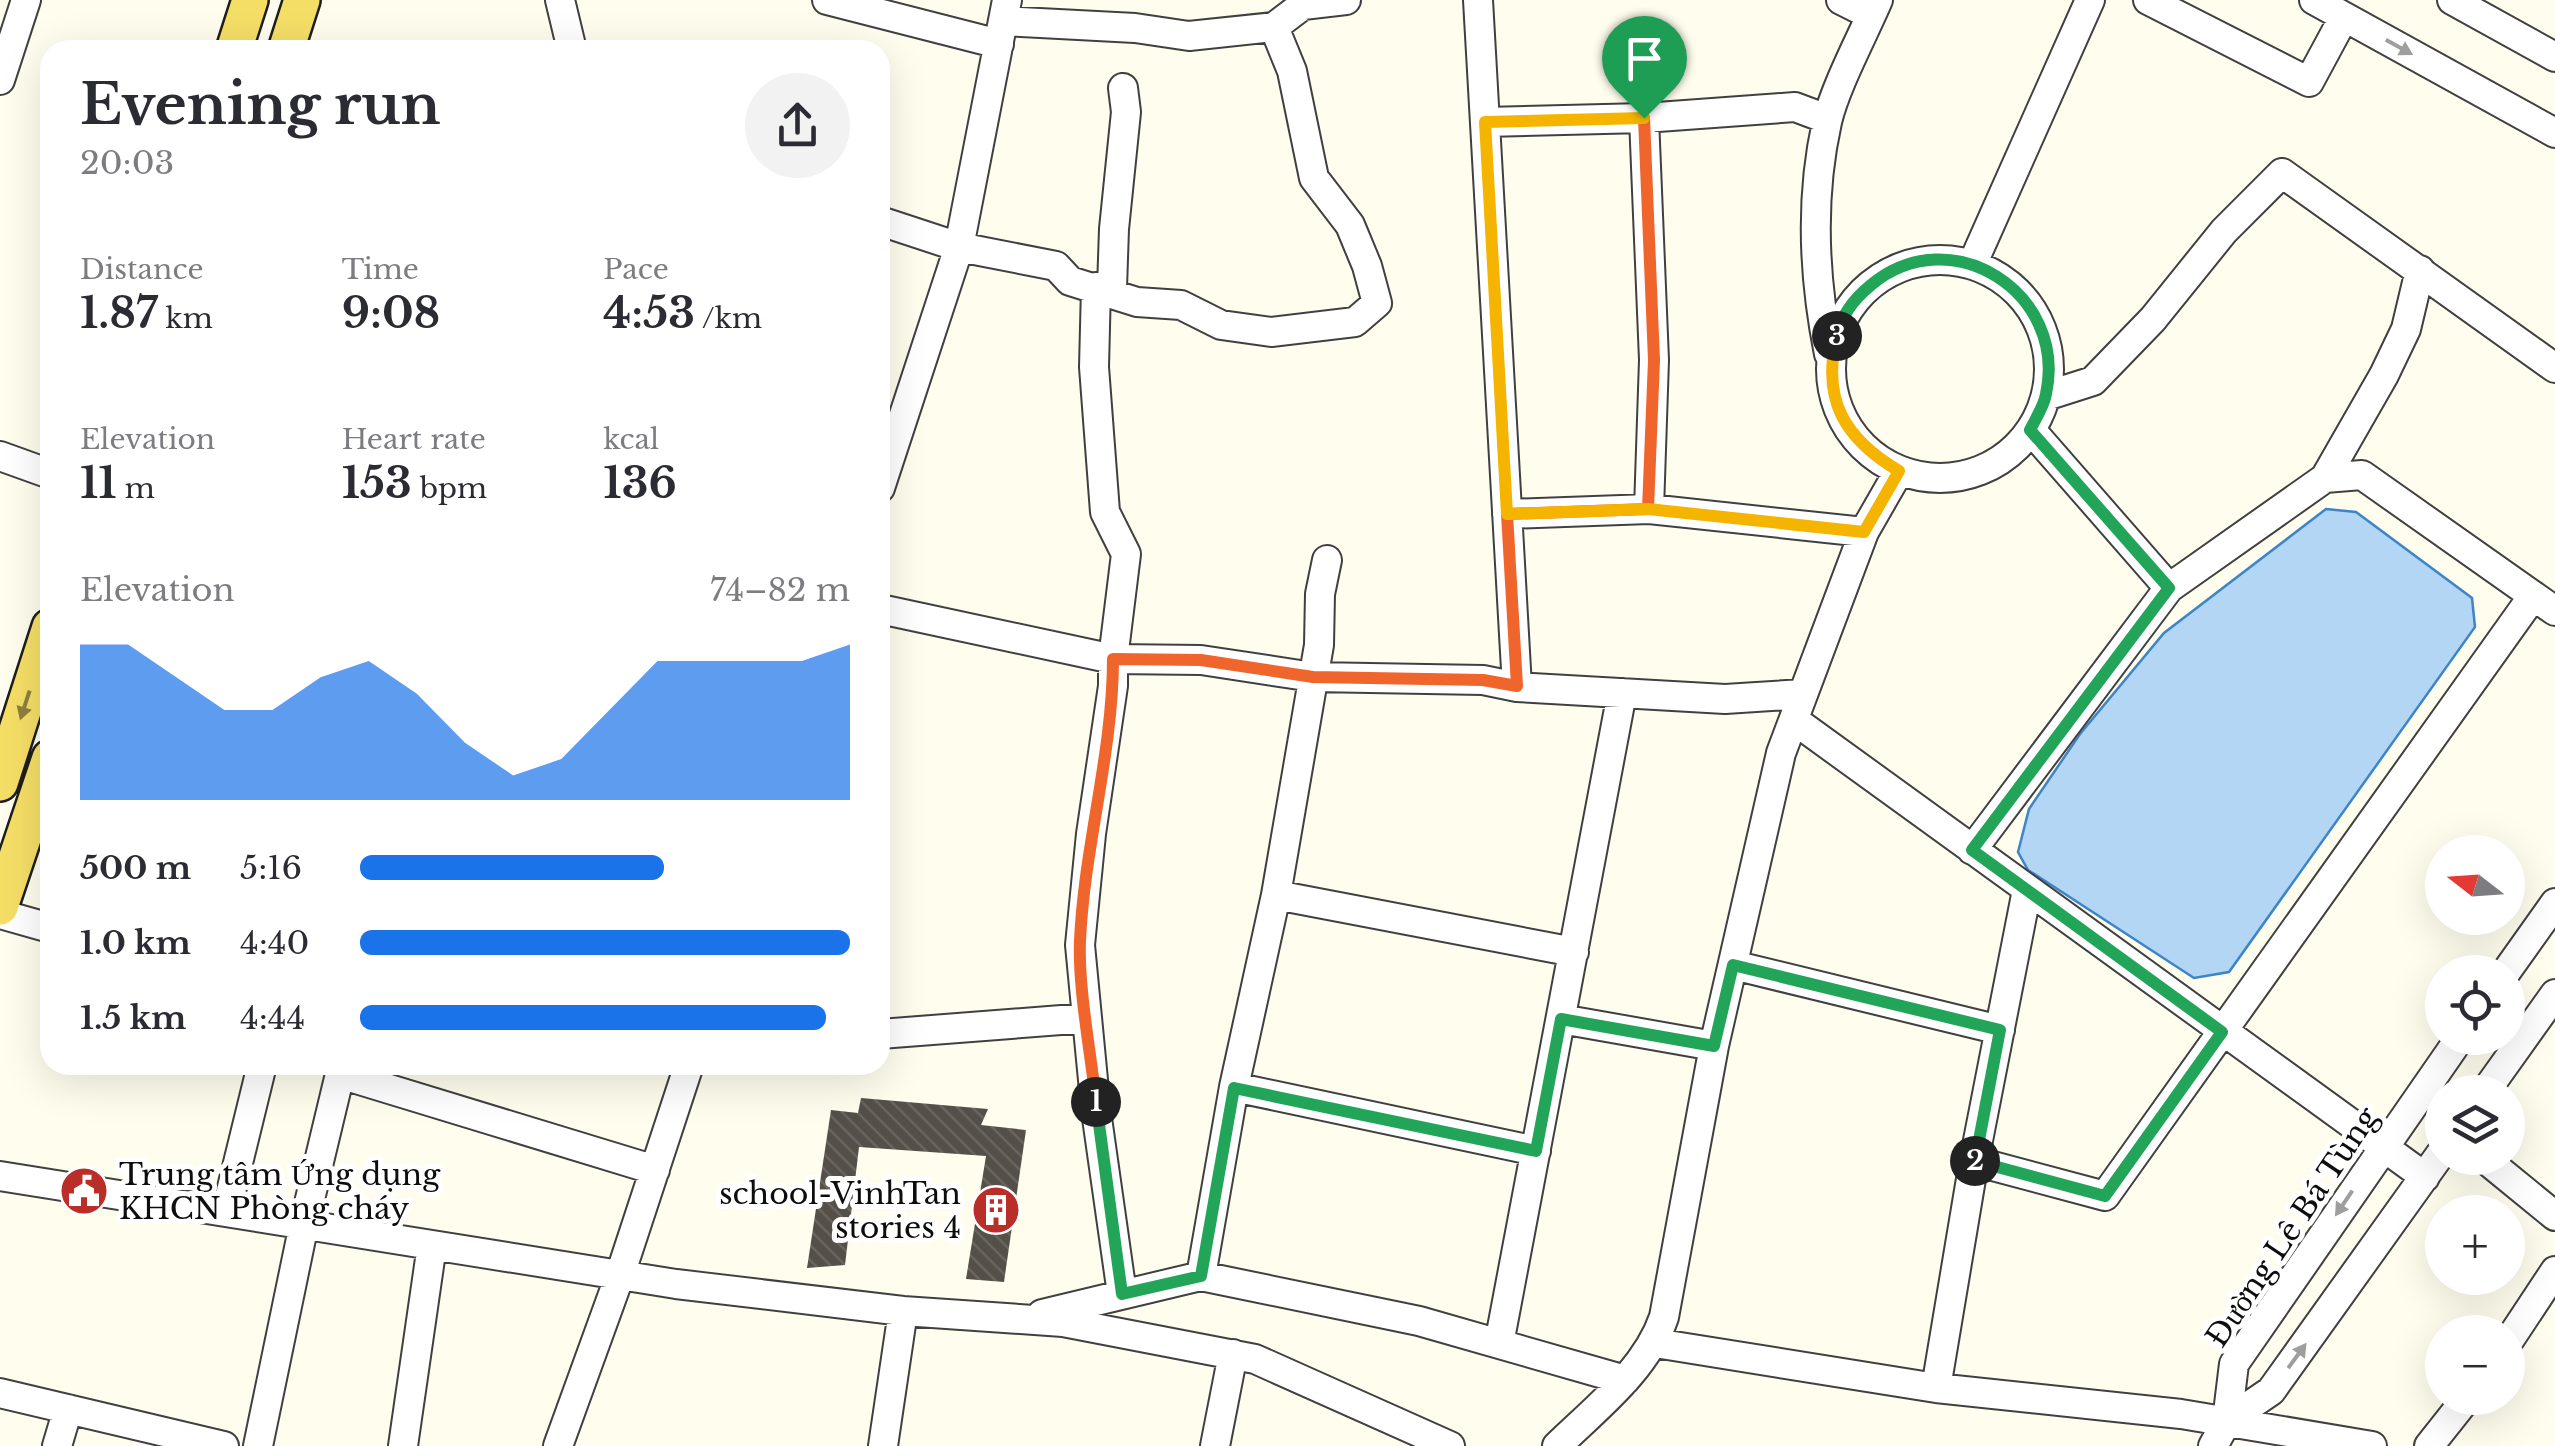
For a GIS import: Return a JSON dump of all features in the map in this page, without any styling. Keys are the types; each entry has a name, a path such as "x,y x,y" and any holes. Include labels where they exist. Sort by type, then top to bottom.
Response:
{"main road":[{"path":"237,40 250,0"},
{"path":"289,40 302,0"},
{"path":"0,783 40,657"},
{"path":"0,910 40,790"}],"street":[{"path":"0,80 26,0"},
{"path":"560,0 570,40"},
{"path":"827,0 1003,22 1135,28 1189,36 1274,28 1303,4 1346,0"},
{"path":"1478,0 1517,686"},
{"path":"1831,360 1839,326 1848,311 1858,296 1884,274 1916,261 1953,260 1988,270 2018,292 2040,322 2049,358 2046,396 2030,430 2005,457 1972,474 1936,478 1899,471 1870,453 1847,427 1834,395 1818,299 1816,223 1827,120 1875,7 1841,0"},
{"path":"1972,265 2090,0"},
{"path":"2148,0 2309,82 2344,17"},
{"path":"2314,0 2555,133"},
{"path":"2452,0 2555,56"},
{"path":"890,457 959,247 1003,22"},
{"path":"890,224 959,247 1056,266 1070,281 1138,302 1181,304 1221,325 1272,332 1355,322 1377,303 1367,266 1350,225 1314,178 1292,72 1274,28"},
{"path":"1096,287 1112,288 1126,112 1123,88"},
{"path":"1485,122 1644,118 1795,106 1827,120"},
{"path":"1644,118 1654,360 1648,509"},
{"path":"2046,396 2093,381 2153,319 2224,231 2282,174 2555,368"},
{"path":"1972,850 2169,588 2325,478 2406,329 2420,270"},
{"path":"1096,287 1094,367 1105,512 1126,554 1080,945 1122,1294"},
{"path":"2030,430 2169,588"},
{"path":"0,456 40,470"},
{"path":"1557,1446 1656,1343 1714,1046 1781,752 1864,532 1899,471"},
{"path":"1974,1161 2105,1196 2222,1032 2544,604 2362,475 2325,478"},
{"path":"1507,514 1648,509 1864,532"},
{"path":"1201,1276 1234,1088 1276,894 1319,645 1320,594 1327,560"},
{"path":"890,611 1113,659 1201,660 1313,677 1483,680 1517,686 1798,707 1972,850 2425,1177 2271,1391 2227,1422 2212,1446"},
{"path":"1499,1344 1622,693"},
{"path":"1936,1388 1974,1161 2027,890"},
{"path":"1276,894 1574,952"},
{"path":"2518,955 2555,903"},
{"path":"0,910 40,924"},
{"path":"1733,965 2000,1030"},
{"path":"2497,1075 2555,994"},
{"path":"890,1033 1087,1018"},
{"path":"1561,1019 1714,1046"},
{"name":"Đường Lê Bá Tùng","path":"2227,1422 2234,1364 2448,1055"},
{"path":"226,1212 260,1075"},
{"path":"258,1446 304,1224 341,1075"},
{"path":"361,1075 656,1170"},
{"path":"558,1446 686,1075"},
{"path":"1234,1088 1536,1151"},
{"path":"2505,1175 2555,1216"},
{"path":"0,1176 620,1275 903,1310 1063,1322 1254,1359 1450,1446"},
{"path":"403,1446 432,1245"},
{"path":"2525,1316 2555,1271"},
{"path":"1026,1318 1201,1276 1419,1321 1624,1380"},
{"path":"883,1446 903,1310"},
{"path":"1656,1343 1936,1388 2227,1422 2372,1446"},
{"path":"1215,1446 1232,1354"},
{"path":"0,1392 224,1446"},
{"path":"57,1446 68,1409"},
{"path":"2429,1446 2453,1415"}],"water":[{"path":"2326,509 2356,512 2472,598 2475,627 2229,972 2194,978 2028,870 2018,852 2029,809 2080,734 2164,633"}],"building":[{"name":"school-VinhTan stories 4","path":"861,1098 988,1109 981,1125 1026,1130 1004,1282 966,1279 986,1156 859,1147 845,1265 807,1268 831,1110 858,1113"}],"place":[{"name":"Trung tâm Ứng dụng KHCN Phòng cháy","path":"84,1191"},
{"name":"school-VinhTan stories 4","path":"996,1210"}],"route":[{"path":"1644,118 1485,122 1507,514 1648,509 1864,532 1899,471 1870,453 1847,427 1834,395 1831,360 1839,326 1858,296 1884,274 1916,261 1953,260 1988,270 2018,292 2040,322 2049,358 2046,396 2030,430 2169,588 1972,850 2222,1032 2105,1196 1974,1161 2000,1030 1733,965 1714,1046 1561,1019 1536,1151 1234,1088 1201,1276 1122,1294 1096,1111 1080,945 1091,834 1113,686 1113,659 1201,660 1313,677 1483,680 1517,686 1507,514 1648,509 1654,360 1644,118"}]}
